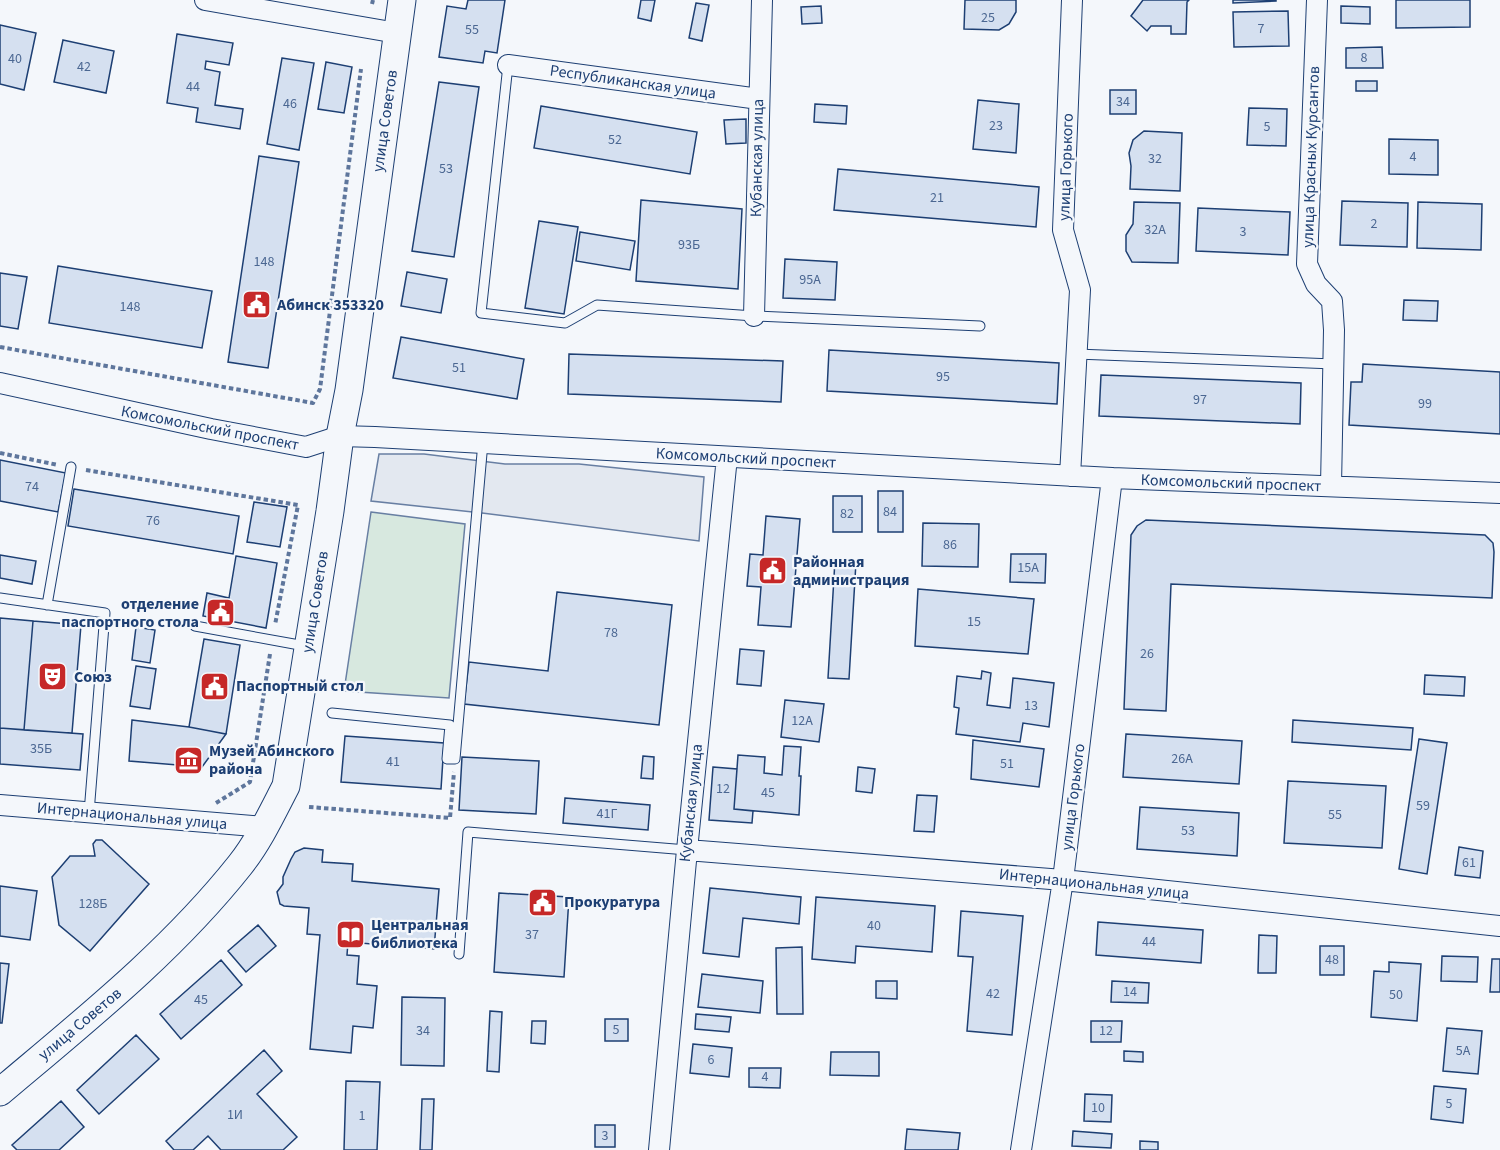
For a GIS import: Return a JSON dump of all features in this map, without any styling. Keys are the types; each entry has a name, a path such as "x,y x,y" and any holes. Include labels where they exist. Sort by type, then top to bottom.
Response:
{"main road":[{"name":"улица Советов","path":"0,1092 126,985 192,921 241,864 265,827 286,786 349,390 402,0"}],"street":[{"path":"205,0 397,33"},
{"name":"Кубанская улица","path":"754,316 762,0"},
{"name":"улица Горького","path":"1070,476 1080,290 1063,230 1072,0"},
{"name":"улица Красных Курсантов","path":"1317,0 1307,264 1316,284 1332,301 1334,330 1332,486"},
{"name":"Республиканская улица","path":"508,65 759,99"},
{"name":"Комсомольский проспект","path":"0,383 211,429 306,447 340,436 483,442 1070,476 1500,493"},
{"name":"Кубанская улица","path":"659,1150 727,457"},
{"name":"улица Горького","path":"1021,1150 1063,880 1112,478"},
{"name":"Интернациональная улица","path":"0,805 265,827"},
{"name":"Интернациональная улица","path":"687,850 1063,880 1500,927"}],"lane":[{"path":"508,65 481,313 566,323 597,305 754,316 980,326"},
{"path":"1076,354 1334,364"},
{"path":"332,713 450,725 447,759 455,759 483,442"},
{"path":"47,605 71,467"},
{"path":"0,598 105,614 89,813"},
{"path":"195,626 307,646"},
{"path":"459,954 468,832 687,850"}],"path":[{"path":"0,347 313,403 320,390 361,69"},
{"path":"0,453 298,505 272,640 250,782 213,805"},
{"path":"309,807 450,818 455,759"}],"shaded area":[{"path":"379,454 424,454 505,464 579,464 704,477 699,541 371,501"},
{"path":"371,512 465,524 449,698 344,691"}],"building":[{"path":"468,0 505,0 497,53 485,51 483,63 439,57 447,6 466,9"},
{"path":"641,0 655,0 651,21 638,18"},
{"path":"965,0 1016,0 1016,12 1009,24 999,30 964,29"},
{"path":"1143,0 1189,0 1187,2 1186,34 1171,34 1171,26 1151,26 1147,31 1131,16"},
{"path":"1233,0 1276,0 1276,1 1233,3"},
{"path":"1396,0 1470,0 1470,27 1396,28"},
{"path":"696,3 709,5 702,41 689,38"},
{"path":"821,6 822,23 802,24 801,7"},
{"path":"1341,6 1370,7 1370,24 1341,23"},
{"path":"1288,11 1289,46 1234,47 1233,12"},
{"path":"0,25 36,33 24,90 0,84"},
{"path":"177,34 233,43 229,65 206,61 205,69 220,72 215,105 243,109 240,129 196,122 198,108 167,103"},
{"path":"63,40 114,51 106,93 54,82"},
{"path":"1382,47 1383,68 1346,68 1346,48"},
{"path":"282,58 314,63 299,150 267,144"},
{"path":"326,62 352,67 344,113 318,109"},
{"path":"1356,81 1377,81 1377,91 1356,91"},
{"path":"439,82 479,87 454,257 412,251"},
{"path":"1110,90 1136,90 1136,114 1110,114"},
{"path":"978,100 1019,104 1016,153 973,149"},
{"path":"815,104 847,106 846,124 814,122"},
{"path":"541,106 697,132 690,174 534,148"},
{"path":"1249,108 1287,109 1286,146 1247,145"},
{"path":"746,119 746,143 726,144 724,120"},
{"path":"1144,131 1182,133 1180,191 1130,189 1129,153 1133,140"},
{"path":"1389,139 1438,140 1438,175 1389,174"},
{"path":"259,156 299,162 268,368 228,362"},
{"path":"838,169 1039,187 1036,227 834,210"},
{"path":"641,200 742,209 738,289 636,281"},
{"path":"1342,201 1408,203 1407,247 1340,245"},
{"path":"1134,202 1180,203 1178,263 1132,262 1126,251 1126,235 1133,224"},
{"path":"1418,202 1482,204 1481,250 1417,248"},
{"path":"1198,208 1290,212 1288,255 1196,251"},
{"path":"539,221 578,227 564,314 525,308"},
{"path":"580,232 635,241 630,270 576,261"},
{"path":"785,259 837,262 835,300 783,298"},
{"path":"58,266 212,291 202,348 49,323"},
{"path":"407,272 447,279 441,313 401,306"},
{"path":"0,273 27,277 18,329 0,326"},
{"path":"1404,300 1438,301 1437,321 1403,320"},
{"path":"401,337 524,359 517,399 393,378"},
{"path":"829,350 1059,363 1057,404 827,391"},
{"path":"569,354 783,361 781,402 568,394"},
{"path":"1363,364 1500,372 1500,434 1349,425 1351,382 1362,382"},
{"path":"1101,375 1301,383 1300,424 1099,416"},
{"path":"0,460 66,473 58,512 0,501"},
{"path":"74,489 239,516 233,554 68,526"},
{"path":"878,491 903,491 903,532 878,532"},
{"path":"833,496 862,496 862,532 833,532"},
{"path":"254,502 287,507 280,547 247,542"},
{"name":"Районная администрация","path":"766,516 800,519 791,627 758,625 761,587 747,586 750,554 763,555"},
{"path":"1146,520 1485,535 1493,543 1494,552 1492,598 1171,584 1166,711 1124,709 1131,535 1137,526"},
{"path":"923,523 979,524 978,567 922,566"},
{"path":"1011,554 1046,554 1045,583 1010,582"},
{"path":"0,555 36,561 32,584 0,578"},
{"path":"236,556 277,563 266,628 203,616 207,593 229,598"},
{"path":"835,560 856,562 849,679 828,678"},
{"path":"918,589 1034,599 1028,654 915,646"},
{"path":"557,592 672,605 659,725 464,704 469,662 548,671"},
{"name":"Союз","path":"0,618 33,621 24,730 0,728"},
{"name":"Союз","path":"33,621 81,625 72,733 24,730"},
{"path":"136,627 155,630 150,663 132,660"},
{"name":"Паспортный стол","path":"204,639 240,645 226,734 189,727"},
{"path":"740,649 764,651 761,686 737,684"},
{"path":"136,666 156,669 150,709 130,706"},
{"path":"982,671 991,673 987,705 1010,708 1013,678 1054,683 1049,727 1023,723 1020,742 956,734 959,708 954,707 957,676 981,679"},
{"path":"1425,675 1465,677 1464,696 1424,694"},
{"path":"785,700 824,704 819,742 781,737"},
{"path":"132,720 226,734 202,767 129,761"},
{"path":"1293,720 1413,728 1411,750 1292,742"},
{"name":"Союз","path":"0,728 83,734 80,770 0,764"},
{"path":"1126,734 1242,741 1239,784 1123,777"},
{"path":"345,736 444,743 441,789 341,782"},
{"path":"1419,739 1447,743 1427,874 1399,869"},
{"path":"973,740 1044,749 1039,787 971,779"},
{"path":"784,746 801,747 799,815 734,809 738,755 765,757 764,773 782,775"},
{"path":"643,756 654,757 653,779 641,778"},
{"path":"462,757 539,761 536,814 459,810"},
{"path":"713,767 737,769 734,809 753,811 752,823 709,820"},
{"path":"858,767 875,769 872,793 856,791"},
{"path":"1288,781 1386,786 1382,848 1284,843"},
{"path":"917,795 937,796 934,832 914,831"},
{"path":"565,798 650,805 648,830 563,823"},
{"path":"1140,807 1239,813 1237,856 1137,849"},
{"path":"96,840 102,840 149,884 90,951 59,925 52,877 70,856 95,856 93,844"},
{"path":"1459,847 1483,851 1480,878 1455,875"},
{"path":"304,848 323,850 322,862 353,864 352,881 439,889 434,949 348,942 347,955 359,956 357,984 377,986 373,1028 353,1026 351,1053 310,1049 320,935 307,934 309,908 280,904 277,892 283,884 283,877 295,852"},
{"path":"0,886 37,891 30,940 0,936"},
{"path":"710,888 801,897 799,924 743,918 739,957 703,953"},
{"path":"499,893 569,897 564,977 494,972"},
{"path":"816,897 935,906 932,952 856,946 855,963 812,959"},
{"path":"961,911 1023,916 1012,1035 967,1031 973,957 958,956"},
{"path":"1098,922 1203,930 1201,963 1096,955"},
{"path":"258,925 276,946 246,972 228,951"},
{"path":"1259,935 1277,936 1276,973 1258,973"},
{"path":"1320,946 1344,946 1344,975 1320,975"},
{"path":"802,947 803,1014 777,1014 776,948"},
{"path":"1442,956 1478,957 1477,982 1441,981"},
{"path":"1492,959 1500,959 1500,992 1490,992"},
{"path":"221,960 242,985 181,1039 160,1014"},
{"path":"1389,962 1421,964 1417,1021 1371,1017 1374,971 1389,972"},
{"path":"0,963 9,964 2,1023 0,1023"},
{"path":"702,974 763,981 760,1013 698,1007"},
{"path":"876,981 897,981 897,999 876,998"},
{"path":"1112,981 1149,983 1148,1003 1111,1002"},
{"path":"402,997 445,998 444,1066 401,1065"},
{"path":"490,1011 502,1012 499,1072 487,1071"},
{"path":"696,1014 731,1017 729,1032 695,1029"},
{"path":"605,1019 628,1019 628,1041 605,1041"},
{"path":"532,1021 546,1021 545,1044 531,1043"},
{"path":"1091,1021 1122,1021 1121,1042 1091,1042"},
{"path":"1447,1028 1482,1031 1478,1074 1443,1071"},
{"path":"136,1035 159,1059 99,1114 77,1090"},
{"path":"693,1044 732,1048 729,1077 690,1073"},
{"path":"264,1050 282,1071 257,1094 297,1137 283,1150 221,1150 208,1136 193,1150 174,1150 166,1141"},
{"path":"1124,1051 1143,1052 1143,1062 1124,1061"},
{"path":"831,1052 879,1052 879,1076 830,1075"},
{"path":"749,1068 781,1068 780,1088 749,1087"},
{"path":"346,1081 380,1082 377,1150 344,1150"},
{"path":"1434,1086 1466,1089 1463,1123 1431,1119"},
{"path":"1085,1094 1112,1095 1111,1122 1084,1121"},
{"path":"422,1099 434,1099 432,1150 420,1150"},
{"path":"61,1101 84,1127 59,1150 17,1150 12,1145"},
{"path":"595,1125 615,1125 615,1147 595,1147"},
{"path":"907,1129 960,1133 958,1150 905,1150"},
{"path":"1073,1131 1112,1134 1111,1148 1072,1146"},
{"path":"1140,1141 1158,1142 1158,1150 1140,1150"}],"place":[{"name":"Абинск 353320","path":"256,305"},
{"name":"Районная администрация","path":"772,571"},
{"name":"отделение паспортного стола","path":"220,613"},
{"name":"Союз","path":"53,677"},
{"name":"Паспортный стол","path":"215,686"},
{"name":"Музей Абинского района","path":"188,760"},
{"name":"Прокуратура","path":"543,902"},
{"name":"Центральная библиотека","path":"350,934"}]}
